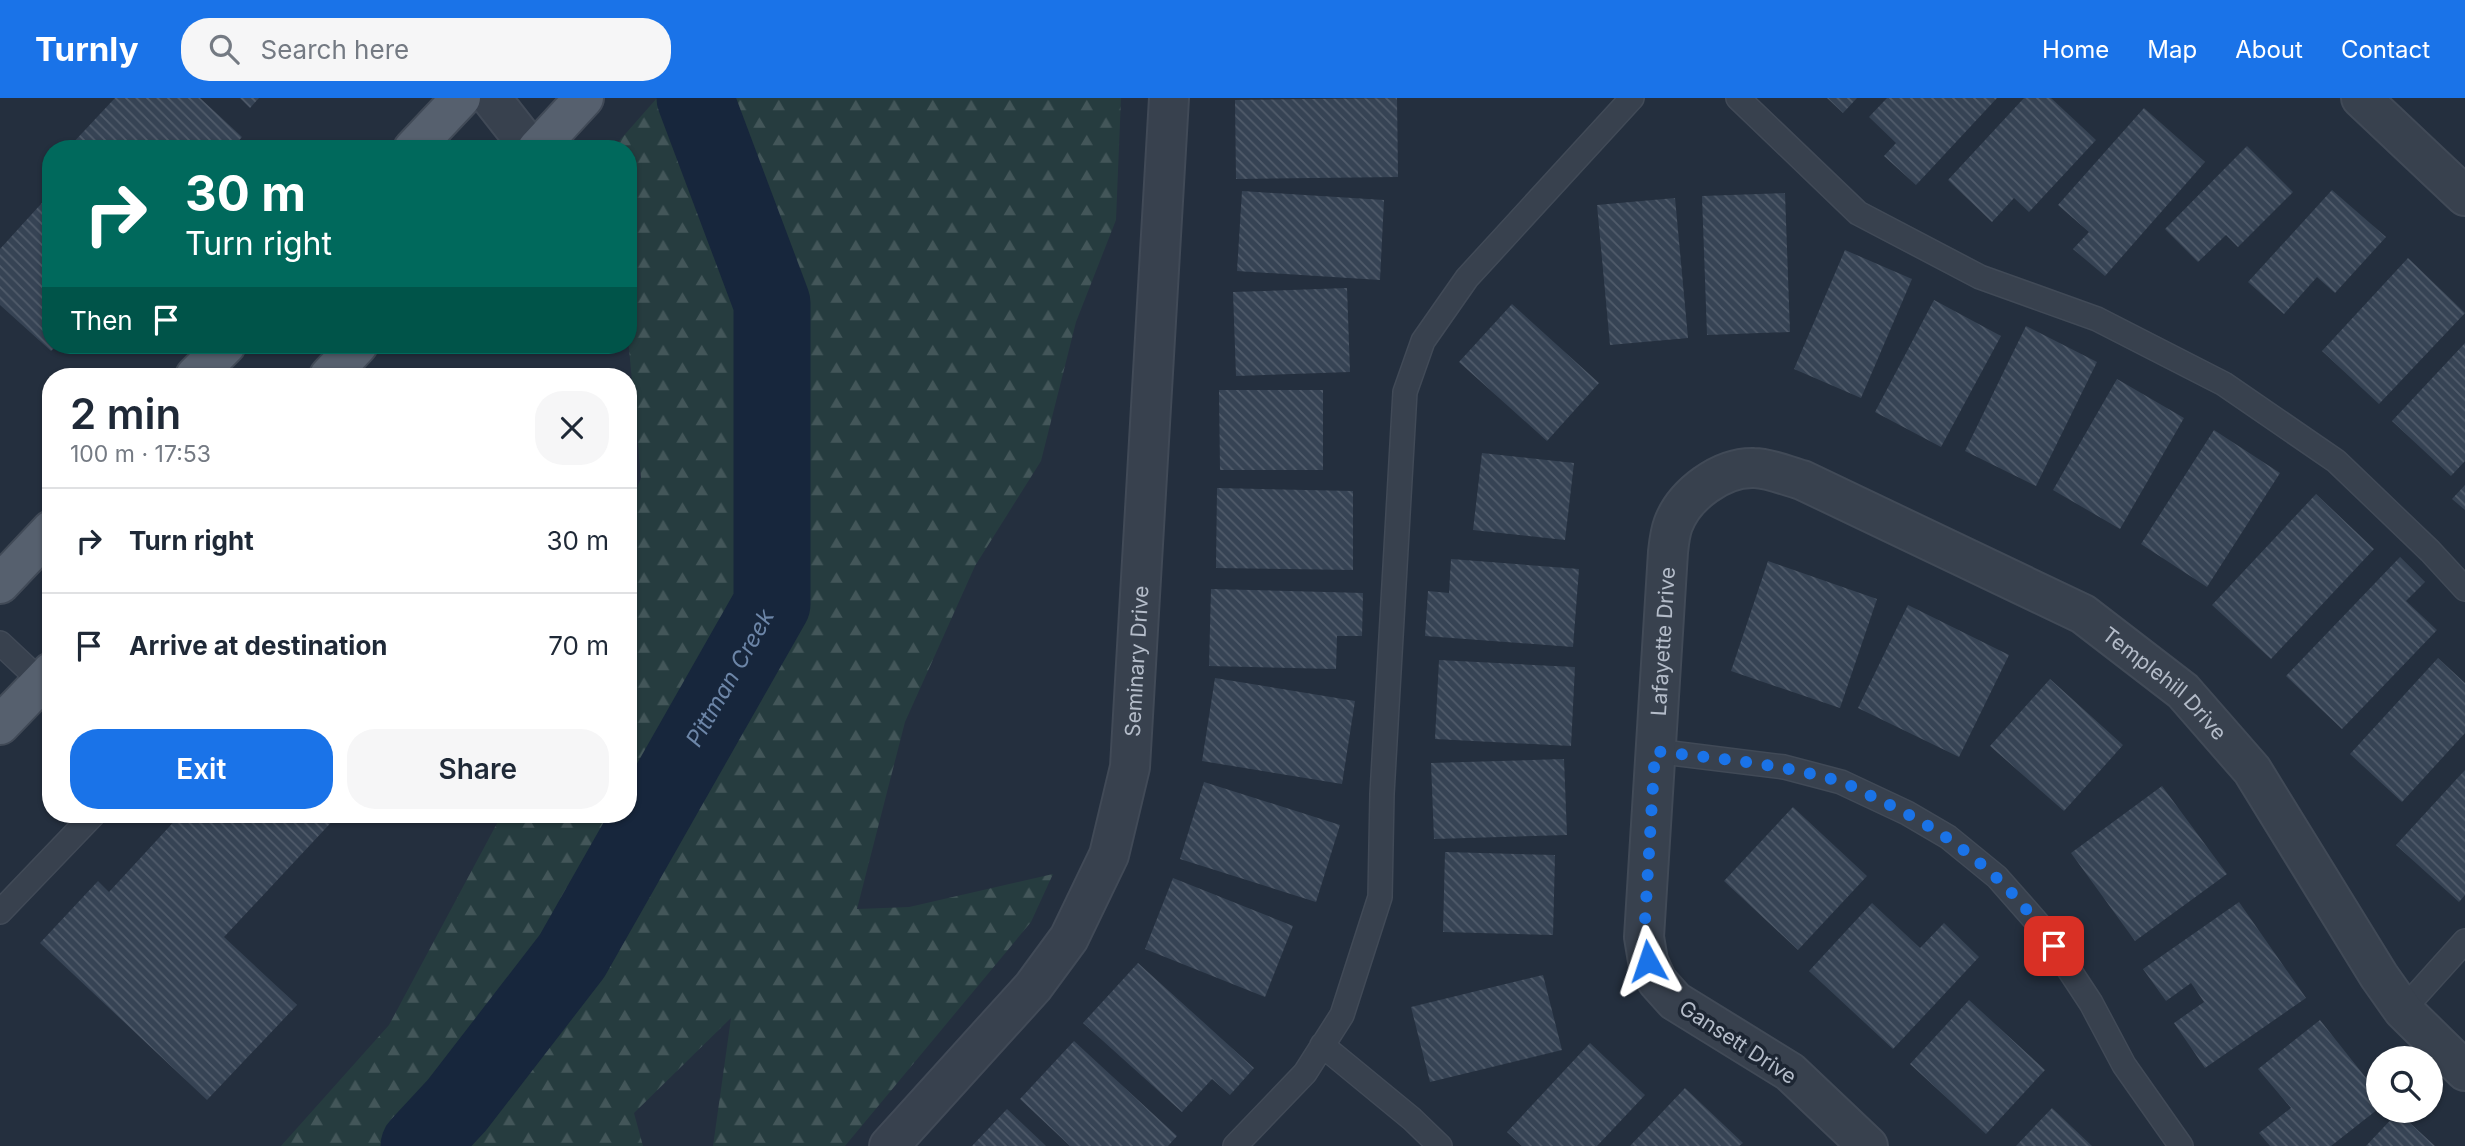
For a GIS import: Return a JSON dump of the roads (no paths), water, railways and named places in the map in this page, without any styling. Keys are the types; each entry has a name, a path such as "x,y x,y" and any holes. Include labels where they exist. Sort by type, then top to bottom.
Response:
{"main road":[{"path":"421,140 461,98"},
{"path":"545,140 584,98"},
{"path":"203,368 217,354"},
{"path":"336,368 350,354"},
{"path":"0,584 42,540"},
{"path":"0,725 42,687"}],"street":[{"path":"491,98 524,140"},
{"name":"Seminary Drive","path":"889,1146 1033,987 1069,937 1109,855 1130,767 1169,98"},
{"path":"2361,98 2465,196"},
{"name":"Templehill Drive","path":"1730,473 1754,468 1802,480 2071,608 2083,614 2183,691 2252,771 2379,976 2403,1010 2465,1071"},
{"name":"Lafayette Drive","path":"1648,961 1644,937 1668,552 1673,525 1687,501 1708,483 1730,473"},
{"name":"Gansett Drive","path":"1648,961 1657,981 1675,1001 1790,1072 1868,1146"}],"lane":[{"path":"1235,1146 1305,1073 1342,1015 1380,897 1382,794 1405,391 1423,341 1467,278 1632,98"},
{"path":"1738,98 1858,213 1980,277 2097,319 2224,384 2336,461 2430,551 2465,589"},
{"path":"0,643 42,677"},
{"path":"1655,751 1784,767 1841,782 1908,813 1948,837 1997,877 2041,928 2091,1003 2124,1065 2181,1146"},
{"path":"0,912 85,823"},
{"path":"2403,1010 2465,941"},
{"path":"1322,1045 1412,1119 1440,1146"}],"waterway":[{"name":"Pittman Creek","path":"419,1146 457,1105 572,956 772,604 772,303 695,98"}]}
